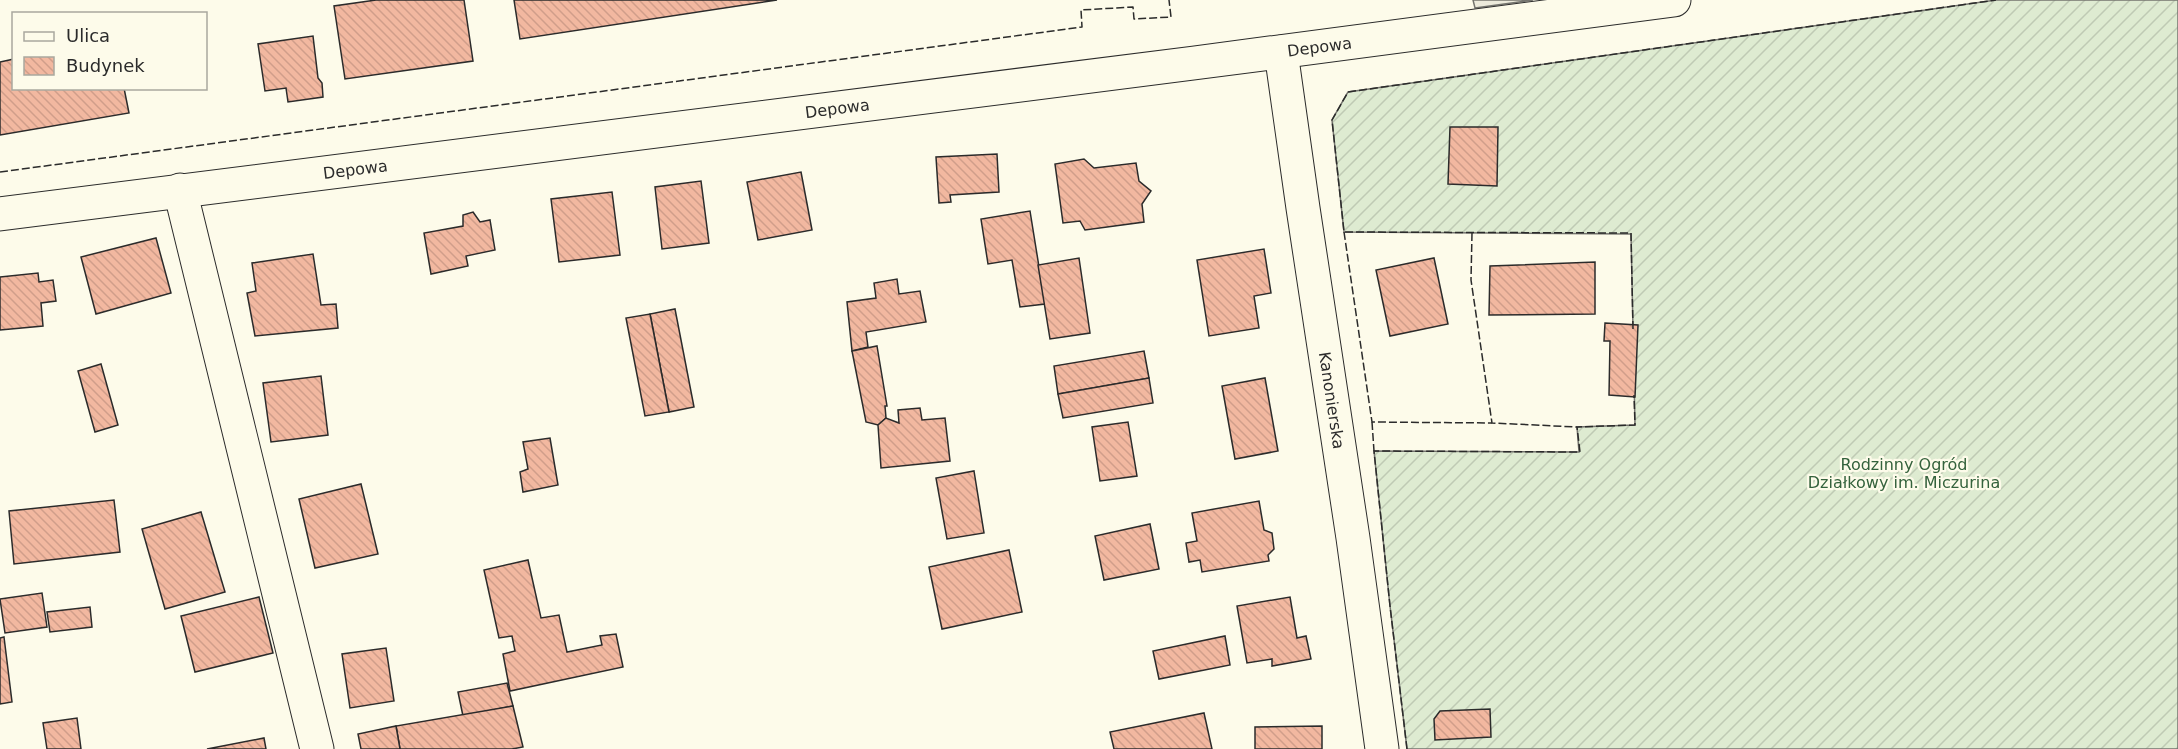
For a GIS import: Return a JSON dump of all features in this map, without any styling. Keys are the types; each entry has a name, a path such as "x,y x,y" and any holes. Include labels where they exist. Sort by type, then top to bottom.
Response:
{"street":[{"name":"Depowa","path":"0,214 1674,0"},
{"name":"Kanonierska","path":"1281,52 1382,749"},
{"path":"180,190 317,749"}],"green space":[{"name":"Rodzinny Ogród Działkowy im. Miczurina","path":"1996,0 2178,0 2178,749 1407,749 1374,451 1579,452 1577,427 1635,425 1631,234 1344,232 1332,120 1348,92"}],"shaded area":[{"path":"1473,0 1533,0 1475,8"}],"building":[{"path":"376,0 464,0 473,61 345,79 334,6"},
{"path":"514,0 777,0 520,39"},
{"path":"313,36 318,78 322,83 323,97 288,102 286,88 265,91 258,44"},
{"path":"12,59 12,90 124,90 129,113 0,135 0,62"},
{"path":"1450,127 1498,127 1497,186 1448,184"},
{"path":"997,154 999,192 950,195 951,202 939,203 936,157"},
{"path":"1084,159 1094,168 1136,163 1139,181 1151,191 1142,204 1144,222 1085,230 1080,221 1063,223 1055,164"},
{"path":"801,172 812,230 758,240 747,182"},
{"path":"701,181 709,243 662,249 655,187"},
{"path":"612,192 620,255 559,262 551,199"},
{"path":"1030,211 1045,304 1020,307 1012,260 988,264 981,219"},
{"path":"473,212 480,222 490,220 495,250 466,256 468,266 431,274 424,233 463,226 463,215"},
{"path":"156,238 171,293 96,314 81,257"},
{"path":"1264,249 1271,293 1254,296 1259,328 1209,336 1197,260"},
{"path":"313,254 321,305 336,304 338,328 255,336 247,293 256,291 252,263"},
{"path":"1079,258 1090,333 1050,339 1038,265"},
{"path":"1434,258 1448,324 1390,336 1376,270"},
{"path":"1595,262 1595,314 1489,315 1490,266"},
{"path":"38,273 39,282 53,280 56,301 41,303 43,326 0,330 0,277"},
{"path":"897,279 899,294 920,291 926,322 866,332 868,347 852,351 847,302 876,298 874,283"},
{"path":"675,309 694,407 669,412 650,314"},
{"path":"650,314 669,412 645,416 626,318"},
{"path":"1605,323 1638,325 1635,397 1609,395 1610,341 1604,341"},
{"path":"877,346 887,406 885,406 886,418 878,425 866,422 852,351"},
{"path":"1144,351 1149,378 1058,394 1054,366"},
{"path":"101,364 118,425 95,432 78,371"},
{"path":"321,376 328,435 271,442 263,383"},
{"path":"1149,378 1153,403 1063,418 1058,394"},
{"path":"1265,378 1278,451 1235,459 1222,386"},
{"path":"920,408 922,420 945,418 950,461 881,468 878,425 886,418 899,423 898,410"},
{"path":"1128,422 1137,476 1100,481 1092,427"},
{"path":"550,438 558,485 523,492 520,472 528,469 523,442"},
{"path":"974,471 984,533 947,539 936,478"},
{"path":"361,484 378,554 315,568 299,499"},
{"path":"114,500 120,552 14,564 9,511"},
{"path":"1259,501 1264,530 1272,533 1274,549 1268,555 1269,561 1202,572 1200,560 1189,562 1186,543 1197,541 1192,513"},
{"path":"201,512 225,592 165,609 142,529"},
{"path":"1150,524 1159,569 1104,580 1095,536"},
{"path":"1009,550 1022,612 942,629 929,567"},
{"path":"528,560 541,618 559,615 567,652 602,645 600,636 616,634 623,667 510,691 503,654 515,651 512,636 499,638 484,570"},
{"path":"42,593 47,627 5,633 0,599"},
{"path":"259,597 273,653 195,672 181,616"},
{"path":"1290,597 1297,638 1306,636 1311,659 1272,666 1272,659 1247,663 1237,606"},
{"path":"90,607 92,627 50,632 47,612"},
{"path":"1225,636 1230,665 1159,679 1153,651"},
{"path":"4,637 12,702 0,704 0,638"},
{"path":"386,648 394,701 350,708 342,654"},
{"path":"507,683 513,706 463,716 458,692"},
{"path":"513,706 523,747 512,749 400,749 396,726"},
{"path":"1490,709 1491,737 1435,740 1434,719 1440,711"},
{"path":"1204,713 1212,749 1114,749 1110,732"},
{"path":"77,718 81,749 47,749 43,723"},
{"path":"396,726 400,749 361,749 358,734"},
{"path":"1322,726 1322,749 1255,749 1255,727"},
{"path":"264,738 266,749 207,749"}],"fence":[{"path":"0,172 1082,27 1081,10 1133,7 1134,19 1171,17 1169,0"},
{"path":"1633,329 1631,233 1344,232 1332,120 1348,92 1996,0"},
{"path":"1344,232 1372,422 1492,423"},
{"path":"1472,233 1471,280 1492,423 1577,427"},
{"path":"1407,749 1374,451 1580,452 1577,427 1635,425 1634,395"},
{"path":"1372,422 1374,451"}]}
